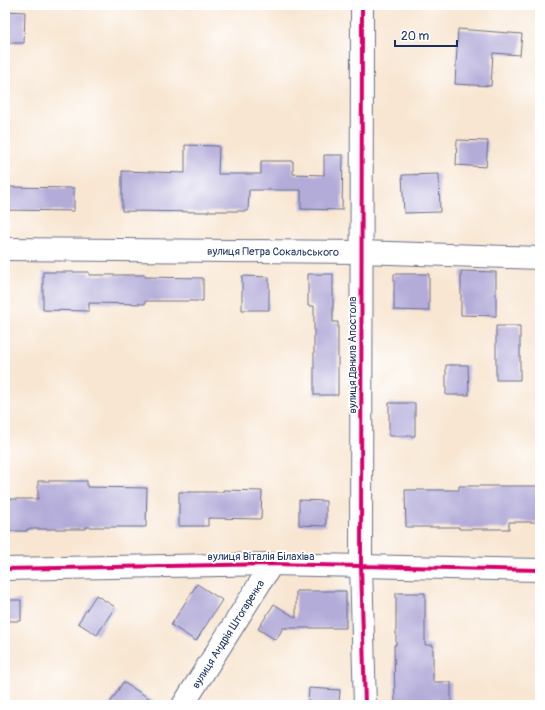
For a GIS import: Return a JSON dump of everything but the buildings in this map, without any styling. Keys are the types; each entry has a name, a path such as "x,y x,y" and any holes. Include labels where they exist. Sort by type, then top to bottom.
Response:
{"street":[{"name":"вулиця Данила Апостола","path":"362,5 361,566 365,705"},
{"name":"вулиця Петра Сокальського","path":"5,249 361,252 540,258"},
{"name":"вулиця Віталія Білахіва","path":"5,569 272,564 540,570"},
{"name":"вулиця Андрія Штогаренка","path":"183,705 272,564"}],"cycle path":[{"path":"362,5 361,566 365,705"},
{"path":"5,569 272,564 540,570"}]}
